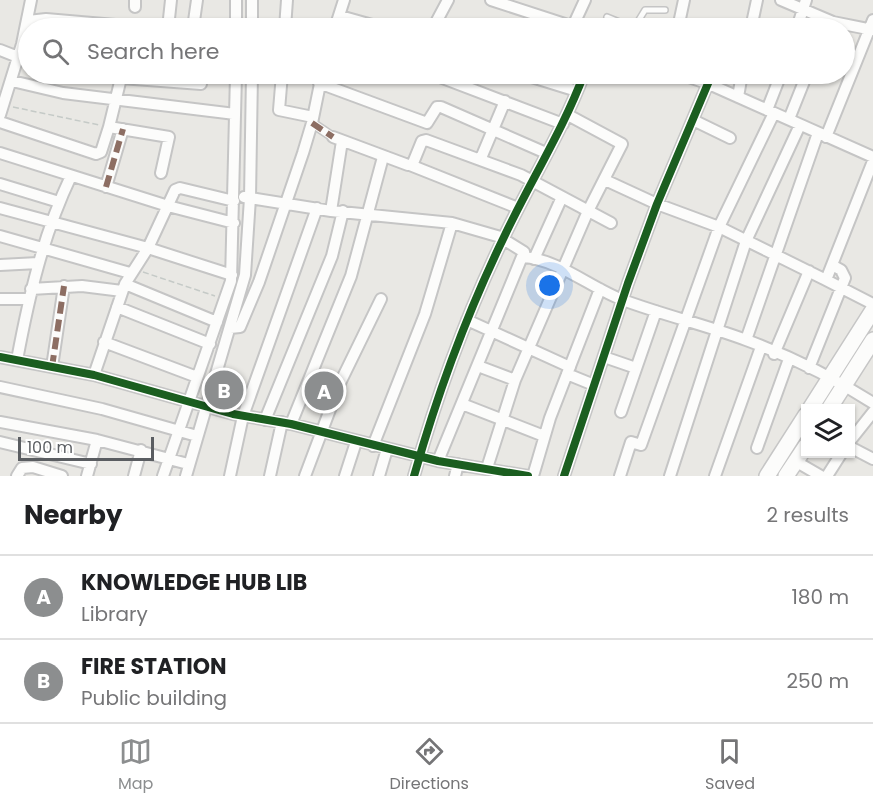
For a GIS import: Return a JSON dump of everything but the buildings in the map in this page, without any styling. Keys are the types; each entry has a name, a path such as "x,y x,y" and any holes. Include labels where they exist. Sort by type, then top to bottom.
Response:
{"main road":[{"path":"830,404 836,382 873,310"},
{"path":"814,404 836,382 868,357 873,340"},
{"path":"767,476 801,424"},
{"path":"786,476 801,453"}],"street":[{"path":"28,18 31,0"},
{"path":"169,18 171,0"},
{"path":"194,18 197,0"},
{"path":"236,18 237,0"},
{"path":"252,0 252,18"},
{"path":"286,18 287,0"},
{"path":"344,0 340,16 347,18"},
{"path":"438,18 448,0"},
{"path":"491,0 547,18"},
{"path":"578,18 585,0"},
{"path":"680,18 684,0"},
{"path":"753,18 757,0"},
{"path":"780,0 805,5 819,18"},
{"path":"855,25 872,26 855,63"},
{"path":"0,51 18,57 7,87 1,113 96,154 101,152 119,84"},
{"path":"163,476 188,400 218,322 232,275 236,84"},
{"path":"186,476 204,406 245,275 250,198 252,84"},
{"path":"281,84 279,110 313,120 338,139 518,208"},
{"path":"230,328 238,328 245,315 270,252 313,120 319,84"},
{"path":"334,84 424,122 429,122 437,107 441,107 546,153"},
{"path":"459,84 505,101 566,119 621,143 588,212 515,380 487,468"},
{"path":"554,84 577,91"},
{"path":"414,476 467,320 503,238 566,119 580,84"},
{"path":"564,476 657,204 709,84"},
{"path":"718,84 738,97 873,159 826,280"},
{"path":"738,97 740,84"},
{"path":"620,476 632,442 641,445 719,227 770,111 778,84"},
{"path":"789,119 803,84"},
{"path":"746,340 774,254 822,135 845,84"},
{"path":"7,87 44,89 236,114"},
{"path":"481,158 505,101"},
{"path":"693,120 730,138"},
{"path":"670,476 746,241 800,125"},
{"path":"109,126 169,137 161,173"},
{"path":"106,187 123,129"},
{"path":"265,420 332,256 337,211 338,139"},
{"path":"410,165 424,139 481,158 532,180 610,223"},
{"path":"0,153 168,206 234,223"},
{"path":"270,476 286,423 351,276 383,157"},
{"path":"17,360 42,248 71,176"},
{"path":"605,180 657,204 719,227 873,304"},
{"path":"0,184 59,202"},
{"path":"94,375 128,279 148,248 177,188 234,199 250,198 337,211 452,223 503,238 524,252 528,258 564,270 623,300 746,340 809,368 873,404"},
{"path":"438,461 491,332 562,197"},
{"path":"0,208 148,248 232,275"},
{"path":"230,476 243,416 317,208"},
{"path":"373,446 425,314 452,223"},
{"path":"0,236 42,248 128,279 218,322"},
{"path":"0,265 38,263"},
{"path":"809,368 842,288 844,274 832,265"},
{"path":"774,354 809,271"},
{"path":"0,299 64,286 128,279"},
{"path":"52,367 64,286"},
{"path":"533,476 544,436 600,290"},
{"path":"305,476 319,433 381,299"},
{"path":"117,307 210,344"},
{"path":"621,412 656,311"},
{"path":"467,320 529,349 594,385"},
{"path":"104,342 197,377"},
{"path":"715,476 761,347"},
{"path":"0,357 94,375 243,416 286,423 438,461 487,468 499,473 528,476"},
{"path":"604,357 636,368"},
{"path":"757,448 789,359"},
{"path":"478,366 515,380"},
{"path":"0,387 102,409 197,436"},
{"path":"462,404 544,436"},
{"path":"855,435 873,412"},
{"path":"0,422 97,440 188,464"},
{"path":"87,476 97,440"},
{"path":"0,442 91,464"},
{"path":"345,476 356,442"},
{"path":"379,476 387,449"},
{"path":"134,476 141,450"},
{"path":"855,450 873,459"},
{"path":"827,476 838,458"},
{"path":"795,461 821,476"},
{"path":"455,476 458,464"},
{"path":"17,476 22,468 28,466 62,476"}],"lane":[{"path":"640,18 645,10 664,10"}],"path":[{"path":"1,113 109,126"},
{"path":"128,279 225,299"}],"marked path":[{"path":"312,123 333,137"},
{"path":"106,187 123,129"},
{"path":"52,367 64,286"}],"cycle path":[{"path":"414,476 443,385 490,266 580,84"},
{"path":"564,476 628,283 657,204 708,84"},
{"path":"0,357 94,375 233,414 291,424 438,461 528,476"}],"place":[{"name":"FIRE STATION","path":"224,390"},
{"name":"KNOWLEDGE HUB LIB","path":"324,391"}]}
